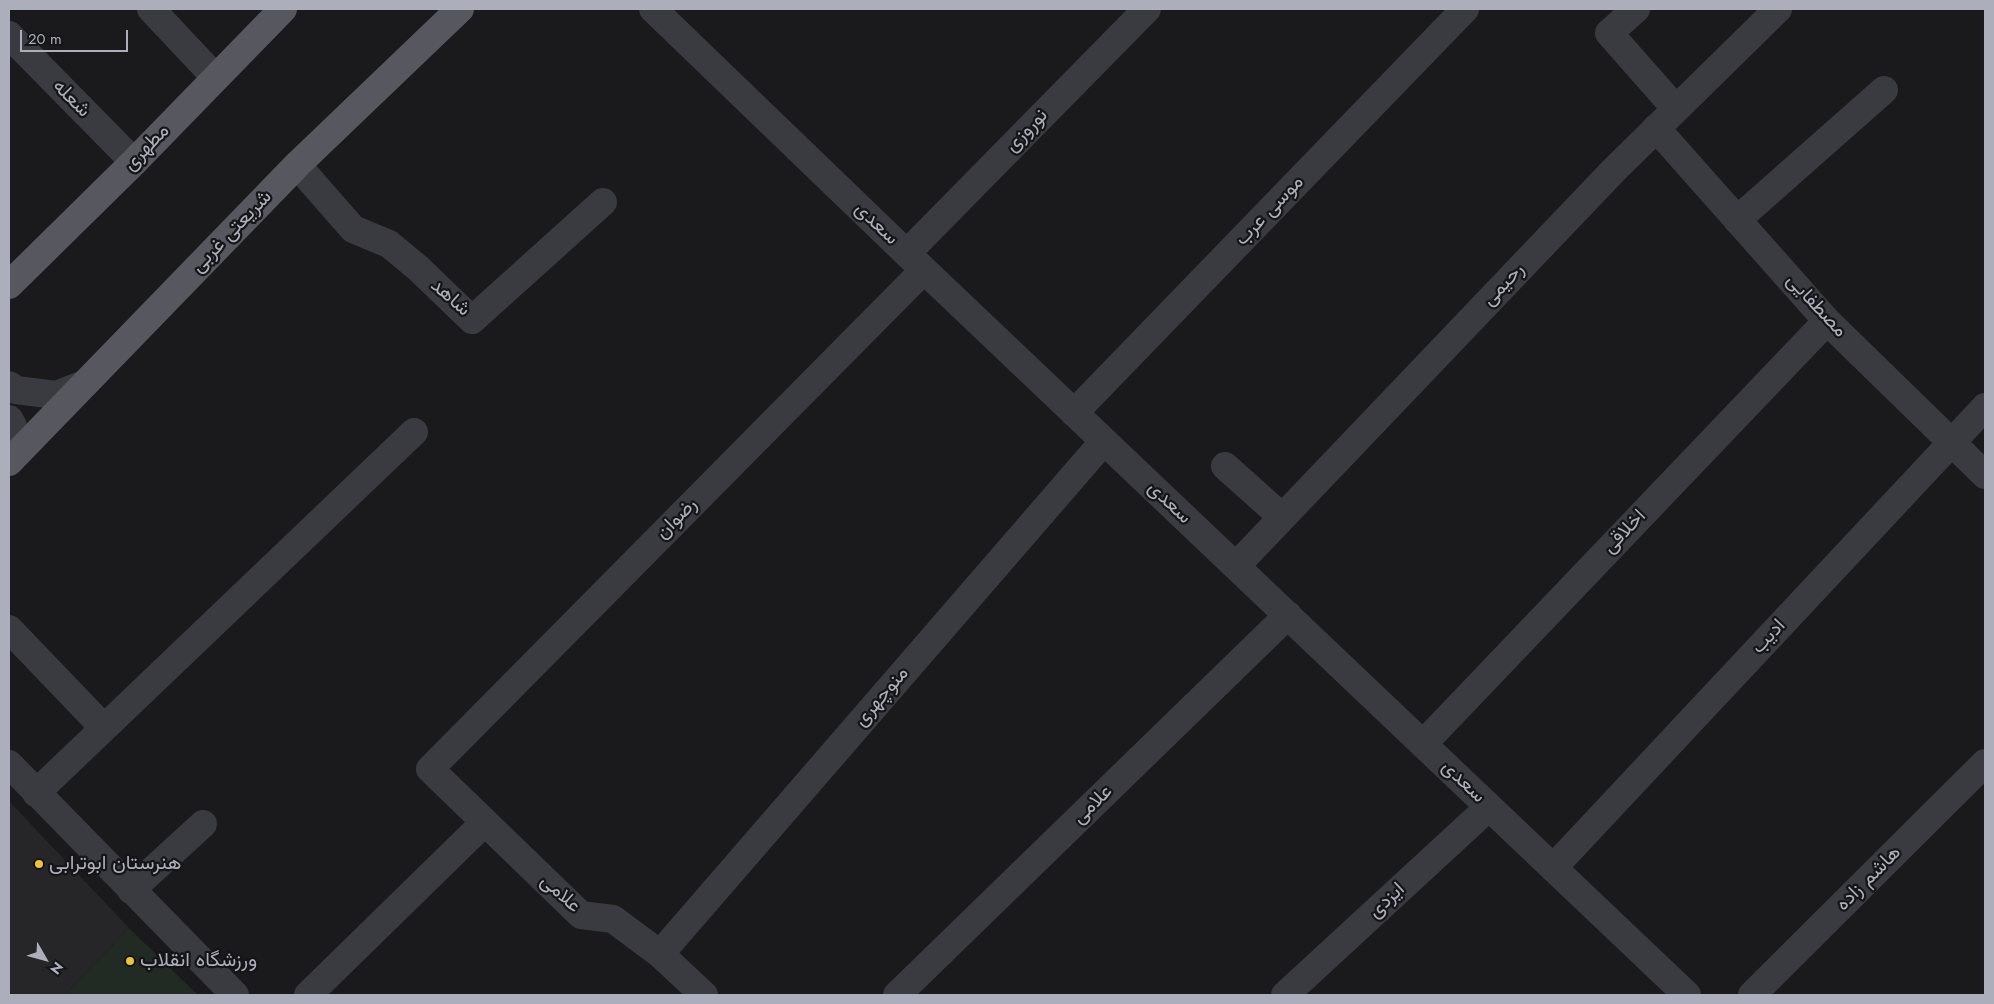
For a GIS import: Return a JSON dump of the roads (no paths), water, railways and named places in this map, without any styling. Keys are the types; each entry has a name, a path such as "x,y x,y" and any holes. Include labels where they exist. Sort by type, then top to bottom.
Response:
{"main road":[{"name":"مطهری","path":"9,285 134,162 283,9"},
{"name":"شریعتی غربی","path":"10,461 297,165 460,9"}],"street":[{"path":"151,9 215,77"},
{"name":"سعدی","path":"654,9 916,262 1553,868 1676,992"},
{"name":"نوروزی","path":"916,262 1147,9"},
{"name":"موسی عرب","path":"1074,412 1465,9"},
{"path":"1636,9 1609,33 1676,109"},
{"name":"رحیمی","path":"1236,566 1614,170 1778,9"},
{"name":"شعله","path":"9,35 134,162"},
{"path":"1737,220 1884,90"},
{"name":"مصطفایی","path":"1656,128 1827,321 1985,475"},
{"name":"شاهد","path":"297,165 353,229 389,244 418,268 472,320 603,202"},
{"name":"رضوان","path":"430,769 916,262"},
{"name":"اخلاقی","path":"1424,744 1827,321"},
{"path":"9,385 16,390 56,395 84,384"},
{"name":"ادیب","path":"1553,868 1985,407"},
{"path":"9,418 13,426 10,461"},
{"path":"36,793 414,432"},
{"name":"منوچهری","path":"660,954 1104,441"},
{"path":"1225,466 1282,517"},
{"name":"علامی","path":"897,995 1288,616"},
{"path":"9,629 104,728"},
{"name":"هاشم زاده","path":"1752,995 1985,763"},
{"path":"9,764 235,995"},
{"name":"علامی","path":"430,769 581,915 613,919 660,954 704,995"},
{"name":"ایزدی","path":"1285,995 1489,807"},
{"path":"308,995 484,822"},
{"path":"131,890 203,824"}],"place":[{"name":"هنرستان ابوترابی","path":"39,864"},
{"name":"ورزشگاه انقلاب","path":"130,961"}]}
